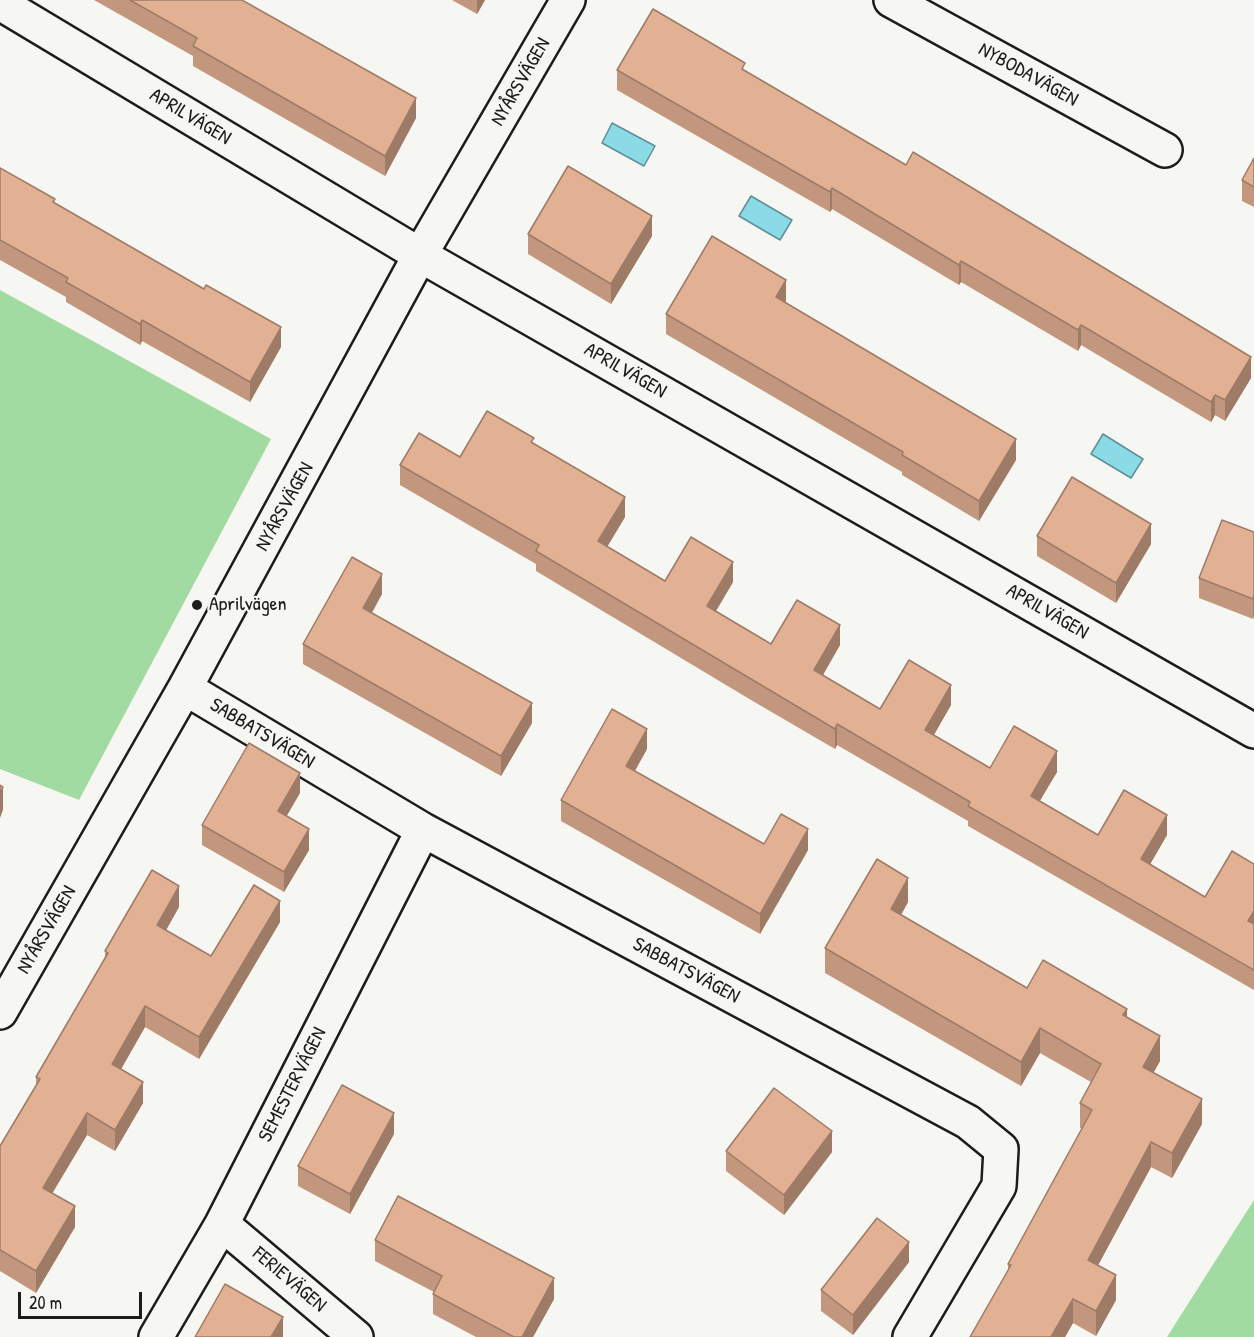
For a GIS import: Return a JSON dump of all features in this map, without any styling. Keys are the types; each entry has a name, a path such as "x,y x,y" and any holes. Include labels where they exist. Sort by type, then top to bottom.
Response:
{"street":[{"name":"NYÅRSVÄGEN","path":"0,1012 185,688 420,255 568,0"},
{"name":"NYBODAVÄGEN","path":"891,0 1165,150"},
{"name":"APRILVÄGEN","path":"0,3 420,255 1254,731"},
{"name":"SABBATSVÄGEN","path":"185,688 423,830 968,1122 1001,1149 999,1186 910,1337"},
{"name":"SEMESTERVÄGEN","path":"156,1337 222,1224 423,830"},
{"name":"FERIEVÄGEN","path":"222,1224 356,1337"}],"green space":[{"path":"0,290 271,439 79,800 0,769"},
{"path":"1254,1200 1254,1337 1167,1337"}],"water":[{"path":"612,123 655,146 644,166 602,143"},
{"path":"751,196 792,220 780,240 739,216"},
{"path":"1103,434 1143,459 1131,478 1091,454"}],"building":[{"path":"130,0 242,0 416,98 385,156 193,46 197,38"},
{"path":"653,9 745,63 742,69 906,165 913,152 1251,357 1225,400 1215,395 1211,402 1081,325 1078,330 961,261 959,265 832,188 830,192 617,70"},
{"path":"1254,158 1254,187 1242,180"},
{"path":"568,166 652,216 611,284 528,234"},
{"path":"0,168 55,199 53,202 204,289 206,285 281,327 250,382 142,320 140,324 66,282 68,278 0,240"},
{"path":"712,236 786,280 776,297 1016,439 979,501 902,455 903,452 666,314"},
{"path":"487,411 534,438 531,442 625,497 598,541 665,581 691,537 733,562 707,606 771,644 797,600 840,625 814,670 880,709 909,660 951,685 925,730 990,768 1014,726 1057,751 1031,796 1098,835 1124,790 1167,815 1141,859 1205,897 1232,851 1254,864 1254,911 1248,921 1254,924 1254,970 968,806 970,802 837,724 835,729 536,551 539,545 400,465 419,433 460,457"},
{"path":"1072,477 1151,524 1116,583 1037,536"},
{"path":"1222,520 1254,532 1253,599 1199,578"},
{"path":"352,557 382,574 363,608 532,703 501,756 303,644"},
{"path":"612,709 647,729 626,766 764,844 781,814 808,829 760,914 561,800"},
{"path":"249,743 300,773 278,811 309,829 284,872 202,825"},
{"path":"877,859 908,878 891,909 1027,988 1043,960 1127,1009 1123,1015 1160,1036 1143,1067 1202,1099 1172,1153 1151,1142 1088,1260 1116,1275 1096,1311 1073,1299 1051,1337 970,1337 1011,1265 1008,1264 1092,1110 1080,1103 1101,1064 1040,1028 1021,1062 825,948"},
{"path":"152,870 179,886 157,925 211,956 254,885 280,901 199,1037 145,1006 112,1064 143,1082 115,1130 87,1113 43,1188 75,1206 36,1271 0,1250 0,1146 40,1079 36,1077 108,953 105,951"},
{"path":"342,1085 394,1113 350,1194 298,1166"},
{"path":"774,1088 832,1131 784,1195 726,1151"},
{"path":"398,1196 554,1278 522,1337 514,1337 433,1294 442,1276 375,1240"},
{"path":"877,1218 909,1242 853,1315 821,1290"},
{"path":"225,1284 283,1317 271,1337 195,1337"}],"place":[{"name":"Aprilvägen","path":"197,605"}]}
